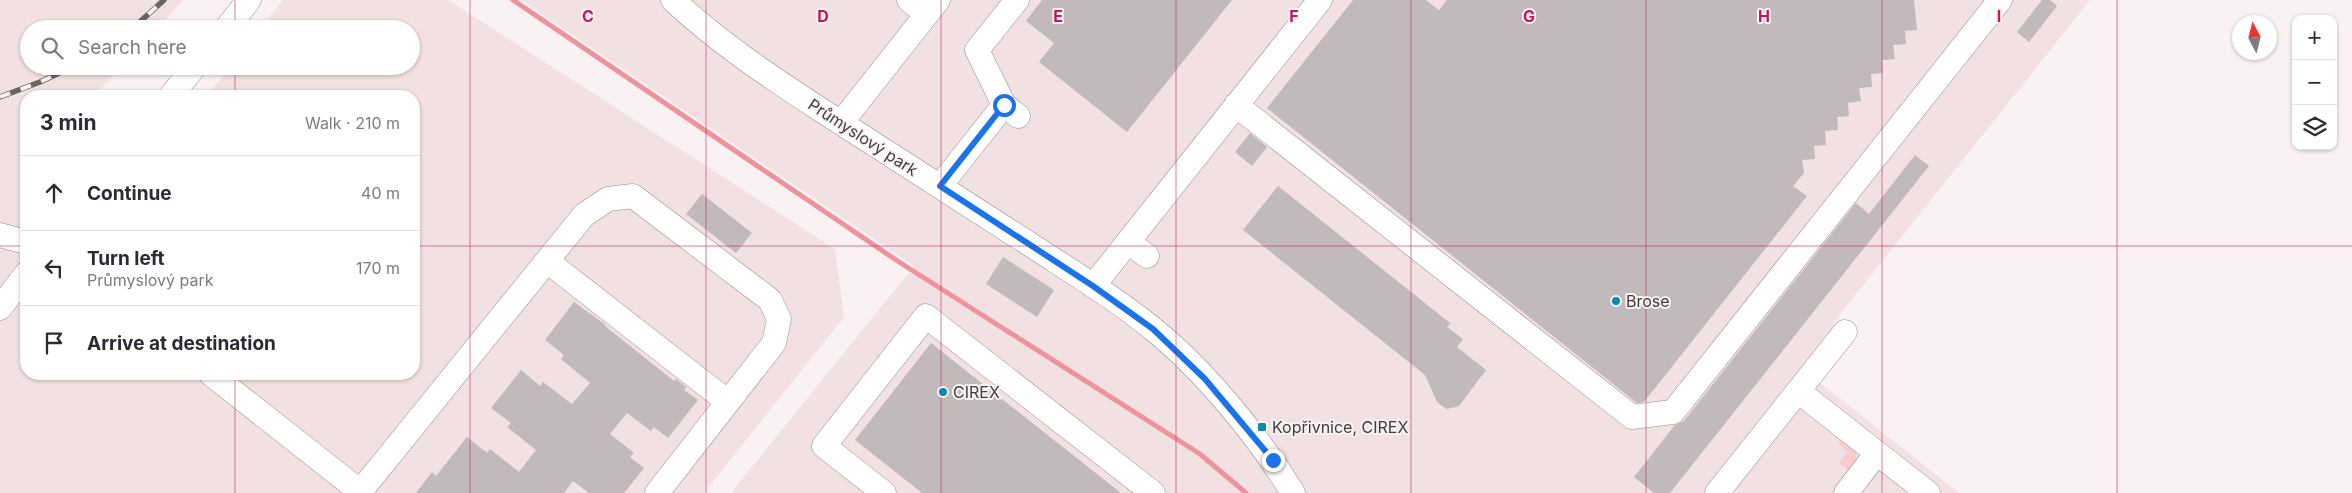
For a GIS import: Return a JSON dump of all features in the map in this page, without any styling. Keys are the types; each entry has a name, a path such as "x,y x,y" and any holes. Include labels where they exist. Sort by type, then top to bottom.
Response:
{"street":[{"path":"233,20 249,0"},
{"name":"Průmyslový park","path":"673,0 735,50 841,123 1093,286 1153,329 1180,353 1251,433 1273,460 1293,493"},
{"path":"940,186 1011,110 977,50 1017,0"},
{"path":"1236,105 1632,417 1673,412 2000,0"},
{"path":"1093,286 1316,1"},
{"path":"841,123 925,5"},
{"path":"176,90 188,75"},
{"path":"219,380 361,493 584,215 608,199 633,196 770,300 779,319 774,343 657,493"},
{"path":"0,235 20,240"},
{"path":"1128,242 1147,256"},
{"path":"547,261 728,402"},
{"path":"0,308 20,282"},
{"path":"884,493 824,446 926,316 1153,493"},
{"path":"1717,493 1845,332"},
{"path":"1798,391 1928,493"},
{"path":"1846,493 1878,453"}],"shaded area":[{"path":"0,0 183,0 165,20 20,20 20,75 114,75 100,90 20,90 20,380 420,380 420,90 212,90 224,75 420,75 420,20 267,20 283,0 448,0 835,249 844,317 704,493 0,493"},
{"path":"521,0 2090,0 1833,323 1852,338 1818,381 1959,493 731,493 914,266"},
{"path":"1842,439 1856,452 1856,463 1851,473 1839,463 1848,452 1838,443"}],"building":[{"path":"1042,0 1232,0 1127,132 1039,62 1054,43 1026,21"},
{"name":"Brose","path":"1353,0 1426,0 1439,10 1447,0 1914,0 1917,30 1905,31 1906,44 1893,45 1895,59 1882,60 1883,73 1871,74 1872,87 1859,88 1861,101 1848,103 1849,116 1837,117 1838,130 1825,131 1826,145 1814,146 1815,159 1802,160 1804,173 1793,186 1807,196 1644,402 1637,403 1267,108"},
{"path":"2042,0 2050,0 2057,6 2029,42 2017,32"},
{"path":"1250,133 1267,147 1252,166 1235,152"},
{"path":"1915,155 1929,166 1670,493 1654,493 1634,477 1675,425 1684,421 1856,203 1869,214"},
{"path":"1278,186 1450,323 1447,327 1463,339 1457,347 1486,370 1459,406 1447,409 1437,402 1425,375 1243,230"},
{"path":"702,194 752,233 736,253 686,214"},
{"path":"1003,257 1054,290 1037,317 986,284"},
{"path":"574,302 606,325 674,381 676,379 686,387 684,390 698,400 668,438 654,427 651,431 627,413 610,434 634,453 630,457 644,468 624,493 589,493 573,481 564,493 416,493 432,472 436,476 467,437 487,453 490,449 519,472 536,450 507,427 511,423 491,408 521,370 540,386 543,382 572,404 590,383 561,359 564,355 545,340"},
{"name":"CIREX","path":"931,343 1121,493 922,493 855,440"}],"waterway":[{"path":"513,0 896,260 1200,454 1246,493"}],"railway":[{"path":"142,20 164,0"},
{"path":"0,97 55,75"}],"place":[{"name":"Brose","path":"1616,301"},
{"name":"CIREX","path":"943,392"},
{"name":"Kopřivnice, CIREX","path":"1262,427"}],"route":[{"path":"1004,105 940,186 1093,286 1153,329 1205,379 1273,460"}]}
